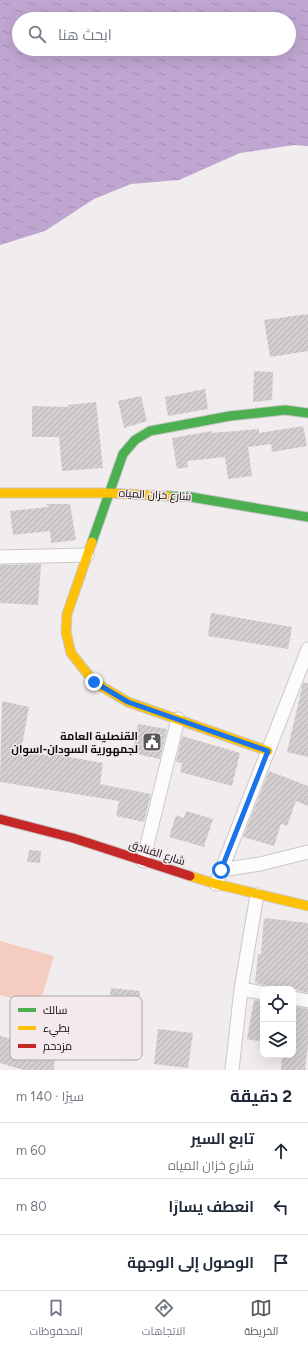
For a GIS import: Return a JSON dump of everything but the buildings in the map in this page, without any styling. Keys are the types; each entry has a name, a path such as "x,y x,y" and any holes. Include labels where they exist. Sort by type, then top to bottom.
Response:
{"street":[{"path":"268,751 128,702 94,682 71,653 66,632 67,614 124,454 135,440 150,431 230,416 285,410 308,413"},
{"name":"شارع خزان المياه","path":"0,493 109,493 191,497 308,517"},
{"path":"0,557 87,555"},
{"path":"216,884 308,649"},
{"path":"143,861 178,719"},
{"name":"شارع الفنادق","path":"0,819 73,838 216,884 308,906"},
{"path":"221,870 260,864 308,852"},
{"path":"232,1070 241,989 257,895"},
{"path":"241,989 260,992"},
{"path":"296,999 308,1001"}],"shaded area":[{"path":"0,941 54,956 42,996 10,996 10,998 0,995"}],"water":[{"path":"0,0 308,0 308,146 294,145 240,153 179,180 131,184 94,199 45,231 0,245"}],"traffic: fast":[{"path":"92,542 123,454 135,440 150,431 230,416 285,410 308,413"},
{"path":"167,496 191,497 308,517"}],"traffic: slow":[{"path":"0,493 109,493 167,496"},
{"path":"92,542 67,614 66,632 71,653 94,682 128,702 268,751"},
{"path":"190,876 216,884 308,906"}],"traffic: jam":[{"path":"0,819 73,838 190,876"}],"place":[{"name":"القنصلية العامة لجمهورية السودان-اسوان","path":"152,742"}],"route":[{"path":"94,682 128,702 268,751 221,870"}]}
